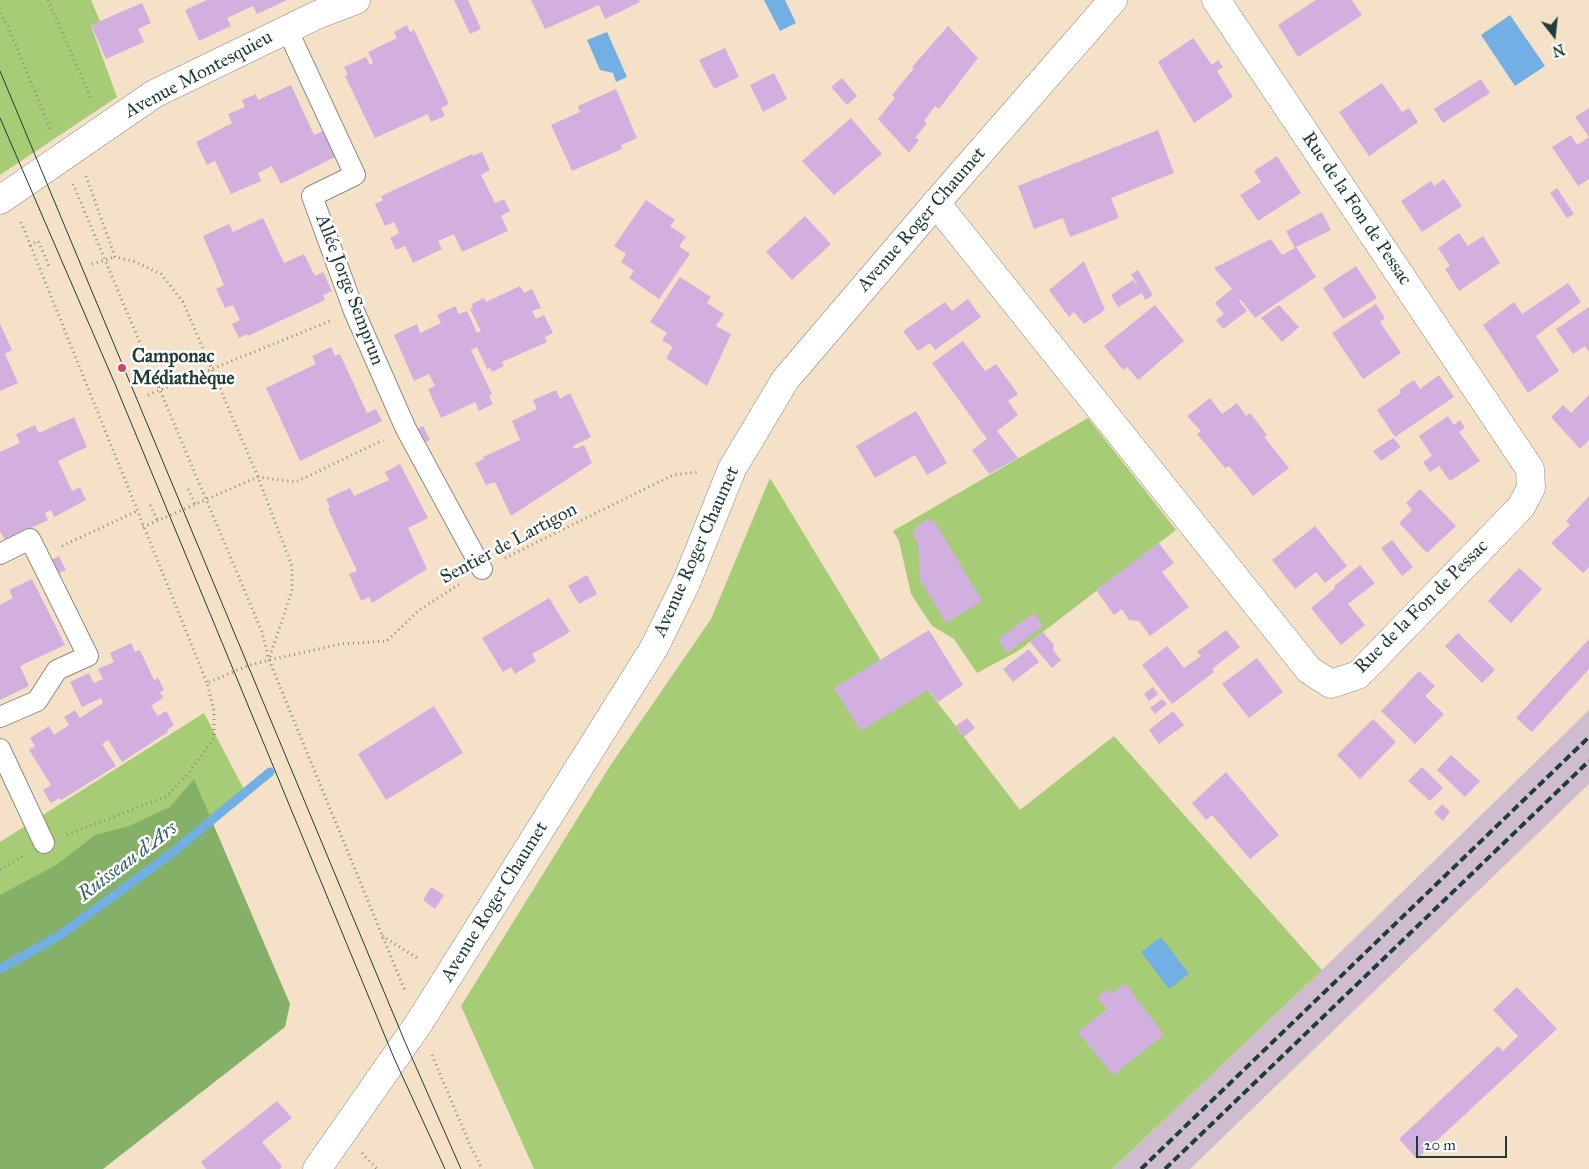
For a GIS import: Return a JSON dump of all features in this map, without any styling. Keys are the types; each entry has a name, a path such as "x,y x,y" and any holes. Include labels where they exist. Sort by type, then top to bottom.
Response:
{"street":[{"name":"Avenue Montesquieu","path":"0,200 154,94 288,29 356,0"},
{"name":"Avenue Roger Chaumet","path":"317,1169 419,1023 654,648 686,583 732,469 785,380 1113,0"},
{"name":"Rue de la Fon de Pessac","path":"936,203 1309,670 1331,684 1358,675 1521,507 1531,488 1530,469 1216,0"},
{"name":"Allée Jorge Semprun","path":"288,29 355,174 312,196 354,311 406,429 482,569"},
{"path":"0,554 30,539 88,656 57,670 37,701 0,717"},
{"path":"0,749 44,843"}],"path":[{"path":"48,0 94,106"},
{"path":"0,13 8,26 52,134"},
{"path":"86,175 115,257"},
{"path":"70,176 262,632 269,660 381,936 408,996"},
{"path":"0,870 44,843 167,796 190,771 214,738 214,711 207,683 20,221"},
{"path":"30,246 38,241 49,266"},
{"path":"92,264 115,257 133,261 161,274 183,302 258,477 292,566 292,591 269,660"},
{"path":"148,396 211,368 354,311"},
{"path":"143,527 258,477 296,482 406,429"},
{"name":"Sentier de Lartigon","path":"207,683 247,666 269,660 341,644 388,641 418,611 482,569 673,475 732,469"},
{"path":"188,490 195,504"},
{"path":"150,506 158,521"},
{"path":"39,556 137,512"},
{"path":"381,936 419,959"},
{"path":"432,1055 482,1169"}],"shaded area":[{"path":"1589,710 1589,784 1190,1169 1112,1169 1322,970"}],"green space":[{"path":"0,0 91,0 100,21 91,26 117,97 0,175"},
{"path":"1088,418 1176,530 1018,651 977,673 954,639 932,626 911,594 899,541 893,531"},
{"path":"770,478 892,679 911,668 1020,810 1114,736 1322,970 1112,1169 534,1169 461,1006 610,766 711,619"},
{"path":"204,713 247,795 165,865 0,972 0,842"},
{"path":"194,779 290,1004 285,1027 103,1169 0,1169 0,895 56,865 95,835 129,826 170,807"}],"water":[{"path":"764,0 785,0 796,23 780,31"},
{"path":"1510,15 1545,66 1515,86 1481,35"},
{"path":"607,32 627,77 616,82 613,73 600,70 587,40"},
{"path":"1161,937 1189,974 1169,989 1141,952"}],"building":[{"path":"207,0 287,0 257,14 253,6 227,18 231,26 199,41 185,10"},
{"path":"454,0 468,0 481,29 470,34"},
{"path":"531,0 638,0 640,2 605,19 599,5 545,29"},
{"path":"1316,0 1352,0 1362,15 1298,57 1278,25"},
{"path":"142,3 151,23 138,29 144,42 106,59 91,25"},
{"path":"407,25 410,32 414,30 449,104 441,108 445,116 431,122 428,114 375,138 345,76 348,75 344,67 366,57 370,65 373,63 368,52 397,38 394,32"},
{"path":"948,26 978,58 939,109 935,106 924,121 927,123 915,138 919,140 909,153 878,119 895,98 892,95 914,68 912,67"},
{"path":"1193,38 1212,65 1218,60 1223,67 1217,71 1233,97 1194,123 1158,62"},
{"path":"725,48 739,77 714,89 699,60"},
{"path":"774,73 787,99 763,112 750,85"},
{"path":"842,78 857,96 847,105 831,87"},
{"path":"1481,79 1490,93 1443,123 1434,109"},
{"path":"1382,83 1402,112 1409,108 1418,122 1369,156 1339,112"},
{"path":"291,85 314,135 323,131 335,157 281,184 272,166 258,173 261,181 231,194 215,161 207,165 196,142 232,123 228,114 245,107 242,100 256,94 258,100"},
{"path":"616,89 637,138 621,145 622,149 572,171 551,125 580,112 578,106"},
{"path":"1589,108 1589,137 1575,117"},
{"path":"851,118 882,154 834,195 802,161"},
{"path":"1158,130 1174,173 1111,198 1119,218 1070,237 1063,218 1034,229 1018,186"},
{"path":"1571,135 1577,145 1589,137 1589,179 1578,186 1552,147"},
{"path":"482,152 490,170 481,175 495,203 504,199 510,211 501,216 508,231 462,252 454,234 438,241 442,249 413,263 405,246 396,250 390,238 399,233 394,222 385,226 375,204 383,200 381,196 472,154 473,156"},
{"path":"1277,156 1301,193 1258,221 1240,195 1261,182 1254,171"},
{"path":"1444,179 1462,206 1422,232 1401,201 1431,181 1434,186"},
{"path":"1557,188 1574,214 1567,218 1550,193"},
{"path":"646,200 675,220 670,226 686,237 679,246 690,254 659,299 629,278 634,271 621,262 626,254 614,246"},
{"path":"1322,212 1331,230 1296,247 1316,277 1255,318 1241,300 1239,301 1247,311 1223,329 1216,320 1224,314 1215,303 1232,289 1214,268 1271,239 1282,255 1295,248 1286,231"},
{"path":"805,216 831,244 792,280 766,252"},
{"path":"263,218 284,263 304,254 315,276 323,272 332,291 323,295 325,300 248,336 247,334 239,338 232,324 240,320 233,305 225,308 216,289 224,285 203,236 229,224 233,232"},
{"path":"1459,233 1468,246 1483,236 1500,263 1459,291 1445,269 1450,266 1438,248"},
{"path":"1084,261 1105,310 1084,324 1074,312 1069,317 1049,290"},
{"path":"1356,266 1377,298 1343,319 1323,288"},
{"path":"1138,270 1153,295 1145,300 1142,293 1118,307 1111,295 1133,280 1139,288 1131,274"},
{"path":"680,277 711,297 707,303 724,314 716,326 731,334 707,386 666,358 673,347 662,340 667,333 650,322"},
{"path":"1568,283 1581,302 1536,336 1559,371 1528,393 1483,325 1514,302 1522,314"},
{"path":"520,286 524,293 532,289 541,308 532,311 536,319 544,315 553,333 545,337 547,342 502,362 504,366 492,372 490,368 487,369 477,347 471,350 492,394 489,396 493,404 479,411 475,402 441,418 428,389 435,386 429,374 414,381 394,335 417,324 420,333 441,323 437,315 455,306 459,314 467,311 477,333 481,331 470,309 473,308 472,304 484,298 486,302"},
{"path":"968,299 981,317 935,350 930,343 918,351 903,331 945,302 952,311"},
{"path":"1376,304 1385,318 1380,322 1401,353 1363,379 1332,333"},
{"path":"1155,305 1184,341 1138,380 1127,367 1123,370 1104,346"},
{"path":"1279,305 1299,327 1282,342 1261,318"},
{"path":"1589,307 1589,352 1585,346 1573,354 1556,329"},
{"path":"0,324 12,350 5,354 18,383 0,391"},
{"path":"963,341 985,371 996,364 1018,394 1008,401 1018,415 997,431 1018,458 989,474 972,450 987,439 932,363"},
{"path":"331,347 335,356 340,354 367,413 376,409 382,421 300,461 266,388 316,364 312,356"},
{"path":"1439,375 1454,397 1395,437 1377,410 1401,393 1399,390 1414,380 1420,389"},
{"path":"556,390 560,399 570,393 591,437 573,446 575,449 584,445 592,463 511,516 495,482 486,485 475,463 484,459 483,457 520,440 512,421 537,409 533,400"},
{"path":"1589,395 1589,440 1580,449 1551,417 1563,405 1571,413"},
{"path":"1210,398 1222,414 1237,403 1246,416 1250,413 1267,435 1264,437 1289,468 1253,496 1229,466 1225,468 1197,434 1201,431 1187,416"},
{"path":"916,411 947,463 927,475 915,455 875,478 856,446"},
{"path":"1448,416 1454,425 1460,420 1465,428 1459,432 1480,461 1450,481 1439,466 1430,472 1423,462 1432,456 1419,436"},
{"path":"74,417 87,447 58,461 72,491 80,487 86,500 54,517 51,510 45,513 48,520 5,540 0,531 0,452 20,443 16,434 35,425 39,433"},
{"path":"423,426 430,440 421,444 415,430"},
{"path":"1393,438 1401,447 1381,461 1373,451"},
{"path":"400,464 428,518 408,528 427,569 372,603 369,597 361,601 349,574 357,571 328,509 330,507 326,499 350,488 354,496 389,480 385,472"},
{"path":"1420,489 1456,526 1427,553 1399,523 1412,510 1406,503"},
{"path":"1589,496 1589,567 1583,573 1551,543 1570,525 1566,521"},
{"path":"927,519 935,522 982,601 946,623 920,579 918,542 913,535 915,528"},
{"path":"1315,526 1347,566 1325,583 1316,572 1295,589 1272,560"},
{"path":"1392,540 1413,567 1402,576 1381,548"},
{"path":"1159,543 1174,563 1162,572 1189,607 1150,636 1139,621 1129,620 1122,609 1114,615 1096,590"},
{"path":"59,556 66,570 57,574 51,560"},
{"path":"1360,565 1375,583 1348,604 1365,625 1341,645 1311,608"},
{"path":"1519,568 1542,589 1511,623 1488,601"},
{"path":"587,575 597,594 579,604 568,586"},
{"path":"32,579 65,645 20,666 29,686 0,700 0,605 13,598 9,590"},
{"path":"549,598 570,632 532,654 536,661 515,674 511,667 503,672 482,638"},
{"path":"1034,613 1043,626 1007,653 998,639"},
{"path":"929,630 963,685 938,702 928,690 861,731 834,688"},
{"path":"1226,630 1240,647 1212,669 1214,672 1172,704 1142,665 1167,646 1184,668 1201,656 1197,652"},
{"path":"1043,632 1054,645 1053,650 1061,660 1052,668 1030,642"},
{"path":"1458,633 1495,670 1482,683 1445,646"},
{"path":"1589,639 1589,669 1532,732 1516,718"},
{"path":"131,643 135,652 140,650 154,680 158,678 164,690 160,692 163,698 151,706 158,716 166,711 174,725 167,730 168,732 122,762 108,740 102,744 116,766 61,800 60,798 51,803 43,790 51,785 29,750 35,746 30,738 49,726 54,735 69,725 64,717 75,710 80,718 103,703 101,698 82,707 70,682 89,673 94,683 103,679 98,669 114,662 110,653"},
{"path":"1029,649 1039,662 1013,682 1003,669"},
{"path":"1257,658 1283,692 1249,718 1222,684"},
{"path":"1419,671 1435,686 1425,696 1444,714 1415,744 1381,711"},
{"path":"1153,687 1158,694 1149,701 1144,694"},
{"path":"1162,699 1167,704 1155,714 1150,708"},
{"path":"434,706 463,753 386,800 358,754"},
{"path":"1173,711 1184,725 1159,744 1149,730"},
{"path":"967,718 975,728 964,737 956,726"},
{"path":"1373,719 1396,742 1360,779 1337,755"},
{"path":"1451,755 1480,781 1465,797 1437,770"},
{"path":"1422,767 1443,788 1430,801 1408,781"},
{"path":"1226,772 1279,835 1250,859 1212,815 1206,820 1192,803"},
{"path":"1442,804 1450,812 1443,821 1434,813"},
{"path":"431,887 444,895 435,909 423,900"},
{"path":"1125,983 1164,1035 1113,1075 1078,1032 1107,1009 1097,997 1108,989 1111,994"},
{"path":"1517,987 1557,1029 1417,1159 1399,1139 1498,1046 1503,1051 1518,1036 1493,1010"},
{"path":"277,1101 292,1118 262,1142 282,1166 280,1169 206,1169 201,1162"}],"waterway":[{"name":"Ruisseau d'Ars","path":"0,969 60,935 168,856 270,772"}],"tram line":[{"path":"0,71 405,1042 461,1169"},
{"path":"0,118 115,384 394,1058 445,1169"}],"railway":[{"path":"1141,1169 1589,737"},
{"path":"1165,1169 1589,761"}],"place":[{"name":"Camponac Médiathèque","path":"122,368"}]}
